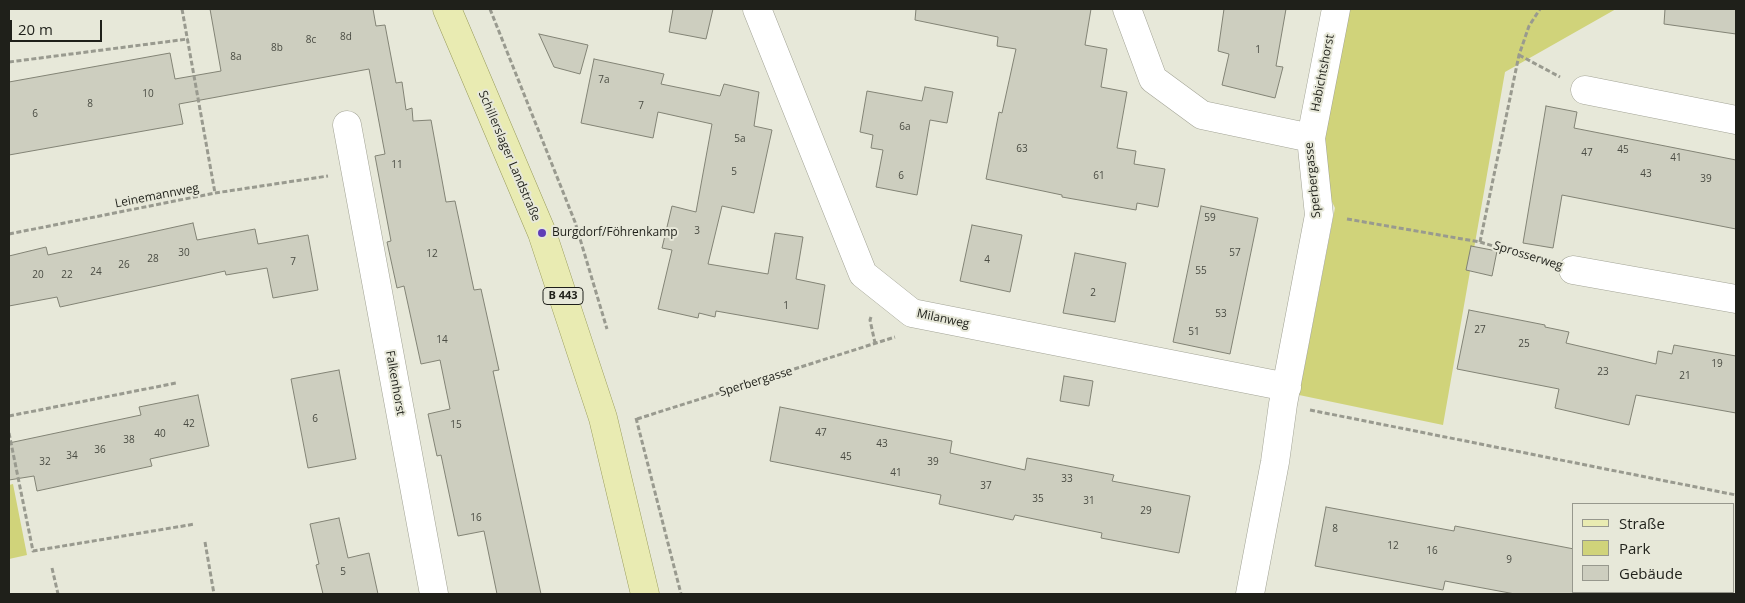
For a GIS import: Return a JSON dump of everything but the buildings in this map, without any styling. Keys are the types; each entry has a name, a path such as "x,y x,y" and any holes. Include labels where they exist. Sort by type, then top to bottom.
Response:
{"main road":[{"name":"Schillerslager Landstraße","path":"447,9 542,233 603,418 645,594"}],"street":[{"name":"Milanweg","path":"757,9 863,274 912,314 1285,396"},
{"name":"Sperbergasse","path":"1127,9 1153,80 1202,116 1311,138 1319,215 1250,594"},
{"name":"Habichtshorst","path":"1311,138 1336,9"},
{"path":"1585,90 1736,120"},
{"name":"Falkenhorst","path":"347,125 434,594"},
{"name":"Sprosserweg","path":"1573,270 1736,299"}],"path":[{"name":"Leinemannweg","path":"9,234 214,193 182,9"},
{"path":"1480,242 1519,55 1529,26 1540,9"},
{"path":"9,62 188,39"},
{"path":"1519,55 1585,90"},
{"path":"214,193 357,171"},
{"name":"Sprosserweg","path":"1319,215 1480,242 1573,270"},
{"name":"Sperbergasse","path":"637,419 875,343"},
{"path":"9,416 176,383"},
{"path":"1285,396 1477,443 1736,496"},
{"path":"9,433 33,552 195,524"},
{"path":"205,542 214,594"},
{"path":"52,568 58,594"}],"green space":[{"path":"1344,9 1616,9 1505,72 1443,425 1299,395 1335,208 1321,179 1324,134"},
{"path":"13,484 27,555 9,559 9,485"}],"place":[{"name":"Burgdorf/Föhrenkamp","path":"542,233"}]}
